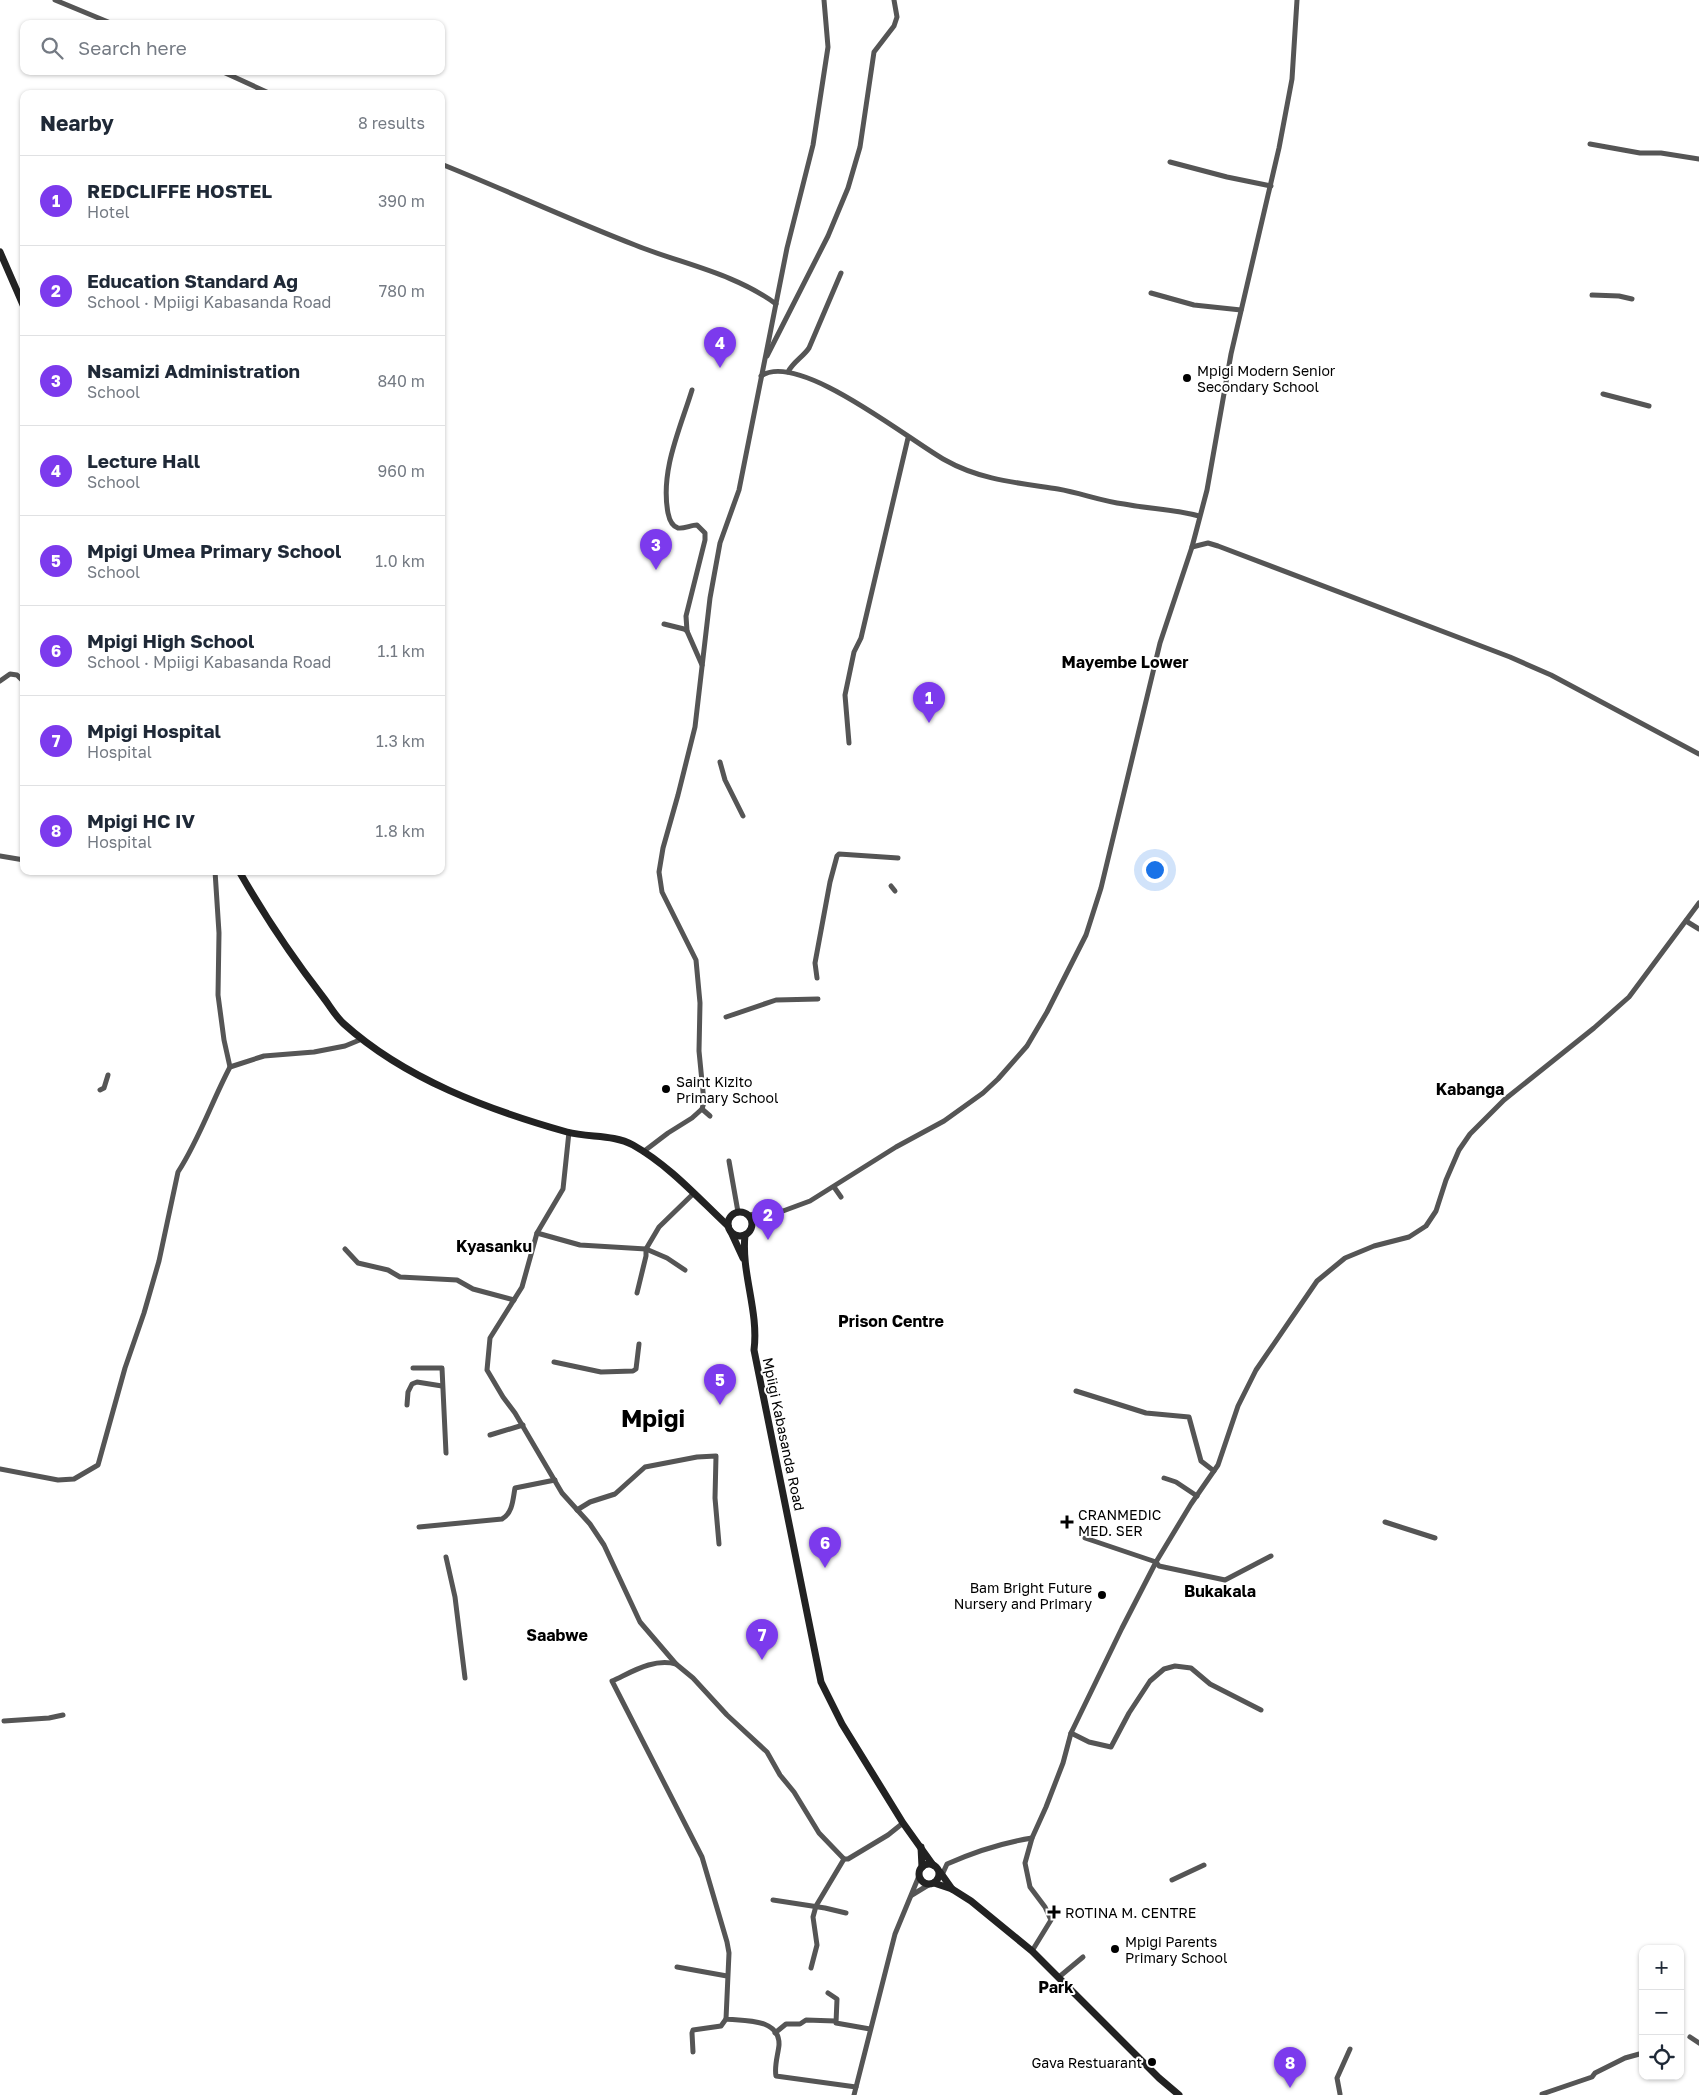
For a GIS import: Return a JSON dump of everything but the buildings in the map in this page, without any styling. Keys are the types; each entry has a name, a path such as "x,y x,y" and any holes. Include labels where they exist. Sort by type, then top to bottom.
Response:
{"main road":[{"path":"0,252 20,298"},
{"name":"Mpiigi Kabasanda Road","path":"241,875 267,918 310,980 342,1023 362,1039 401,1066 501,1112 569,1132 612,1138 632,1145 694,1193 714,1212 729,1229 746,1266"},
{"path":"714,1212 731,1215 738,1212 748,1215 752,1224 750,1230 745,1235 735,1235 729,1229 731,1215"},
{"name":"Mpiigi Kabasanda Road","path":"745,1235 746,1266 756,1333 754,1350 821,1682 842,1724 903,1823 933,1865"},
{"path":"921,1846 922,1867 919,1876 922,1881 952,1889"},
{"path":"922,1867 927,1864 933,1865 952,1889 1032,1951 1159,2078 1179,2095"},
{"path":"932,1884 941,1873"}],"street":[{"path":"55,0 102,20"},
{"path":"643,1152 702,1109 705,1094 699,1051 700,1003 696,960 662,892 658,872 695,727 710,598 720,543 739,490 787,248 813,145 827,64 828,47 824,0"},
{"path":"765,360 828,236 848,188 860,147 874,52 894,26 896,17 894,0"},
{"path":"748,1215 783,1211 810,1201 896,1147 944,1121 983,1093 1027,1046 1078,952 1092,918 1106,868 1160,643 1192,546 1206,490 1221,405 1241,310 1271,186 1292,79 1297,0"},
{"path":"230,75 262,90"},
{"path":"1590,144 1640,153 1661,153 1699,160"},
{"path":"1170,162 1226,177 1271,186"},
{"path":"445,166 618,239 681,260 760,292 776,304"},
{"path":"788,372 791,366 809,348 842,273"},
{"path":"1151,293 1194,305 1241,310"},
{"path":"1592,295 1619,296 1632,299"},
{"path":"761,376 778,370 828,386 945,460 992,479 1083,493 1118,504 1170,510 1199,516"},
{"path":"692,390 669,462 666,476 666,500 669,519 673,526 678,528 697,525 705,533 705,540 686,616 687,631 702,665"},
{"path":"1603,394 1649,406"},
{"path":"849,743 845,695 854,652 861,638 908,438"},
{"path":"1192,546 1208,543 1218,546 1510,657 1551,675 1699,754"},
{"path":"664,624 684,628 687,631"},
{"path":"0,681 10,674 17,675 20,678"},
{"path":"720,762 725,780 742,816"},
{"path":"817,978 816,955 837,856 839,854 898,858"},
{"path":"0,856 20,859"},
{"path":"0,1469 58,1480 74,1479 98,1465 125,1368 159,1261 178,1172 230,1067 218,995 219,933 215,875"},
{"path":"1032,1951 1051,1920 1030,1887 1026,1863 1032,1838 1060,1772 1071,1732 1156,1562 1218,1464 1238,1406 1256,1370 1317,1282 1345,1258 1374,1246 1409,1236 1426,1226 1436,1211 1455,1158 1470,1134 1504,1100 1629,998 1699,903"},
{"path":"1686,920 1699,929"},
{"path":"726,1017 776,1000 818,999"},
{"path":"230,1067 264,1056 314,1052 345,1046 362,1039"},
{"path":"100,1090 104,1088 108,1075"},
{"path":"702,1109 710,1116"},
{"path":"569,1132 564,1186 537,1233 525,1282 490,1338 487,1370 523,1425 566,1498 590,1524 604,1545 640,1622 676,1664 694,1678 727,1715 767,1752 819,1833 844,1859"},
{"path":"729,1161 738,1212"},
{"path":"834,1187 841,1197"},
{"path":"637,1293 646,1249 659,1227 694,1193"},
{"path":"752,1224 761,1214"},
{"path":"537,1233 580,1245 646,1249 667,1258 685,1270"},
{"path":"345,1249 358,1263 388,1270 400,1276 457,1280 473,1289 514,1300"},
{"path":"554,1362 601,1372 632,1371 636,1369 639,1344"},
{"path":"413,1368 442,1368 446,1453"},
{"path":"407,1404 408,1392 412,1384 417,1382 442,1386"},
{"path":"1076,1391 1146,1413 1189,1417 1201,1461 1214,1471"},
{"path":"490,1436 523,1425"},
{"path":"577,1510 590,1502 615,1494 645,1467 697,1457 716,1456 715,1498 719,1544"},
{"path":"1164,1478 1176,1482 1197,1496"},
{"path":"419,1527 502,1519 507,1517 510,1511 515,1488 555,1480"},
{"path":"1385,1522 1435,1538"},
{"path":"1084,1538 1156,1562 1159,1566 1225,1580 1271,1556"},
{"path":"446,1557 455,1597 465,1678"},
{"path":"676,1664 666,1661 654,1663 612,1681 702,1856 726,1933 729,1953 726,2019 721,2026 693,2030 693,2052"},
{"path":"1071,1732 1089,1742 1111,1747 1129,1713 1150,1680 1164,1669 1174,1666 1191,1668 1210,1684 1261,1710"},
{"path":"4,1721 49,1718 63,1715"},
{"path":"844,1859 852,1858 903,1823"},
{"path":"941,1873 946,1864 970,1853 1032,1838"},
{"path":"811,1968 817,1945 813,1917 816,1906 844,1859"},
{"path":"1172,1880 1204,1866"},
{"path":"854,2095 895,1934 919,1876"},
{"path":"912,1895 932,1884"},
{"path":"773,1900 816,1906 846,1913"},
{"path":"1058,1978 1083,1956"},
{"path":"677,1967 727,1976"},
{"path":"828,1992 837,1998 835,2021"},
{"path":"726,2019 758,2022 771,2027 779,2043 776,2076 856,2087"},
{"path":"775,2033 786,2024 800,2024 806,2020 835,2021 870,2029"},
{"path":"1690,2037 1699,2044"},
{"path":"1340,2094 1337,2078 1350,2049"},
{"path":"1542,2094 1592,2077 1625,2058 1639,2054"}],"place":[{"name":"Lecture Hall","path":"720,368"},
{"name":"Mpigi Modern Senior Secondary School","path":"1187,378"},
{"name":"Nsamizi Administration","path":"656,570"},
{"name":"REDCLIFFE HOSTEL","path":"929,723"},
{"name":"Saint Kizito Primary School","path":"666,1089"},
{"name":"Education Standard Ag","path":"768,1240"},
{"name":"Mpigi Umea Primary School","path":"720,1405"},
{"name":"CRANMEDIC MED. SER","path":"1067,1522"},
{"name":"Mpigi High School","path":"825,1568"},
{"name":"Bam Bright Future Nursery and Primary","path":"1102,1595"},
{"name":"Mpigi Hospital","path":"762,1660"},
{"name":"ROTINA M. CENTRE","path":"1054,1912"},
{"name":"Mpigi Parents Primary School","path":"1115,1949"},
{"name":"Gava Restuarant","path":"1152,2062"},
{"name":"Mpigi HC IV","path":"1290,2088"}],"district":[{"name":"Mayembe Lower","path":"1125,662"},
{"name":"Kabanga","path":"1470,1089"},
{"name":"Kyasanku","path":"494,1246"},
{"name":"Prison Centre","path":"891,1321"},
{"name":"Mpigi","path":"653,1417"},
{"name":"Bukakala","path":"1220,1591"},
{"name":"Saabwe","path":"557,1635"},
{"name":"Park","path":"1056,1987"}]}
